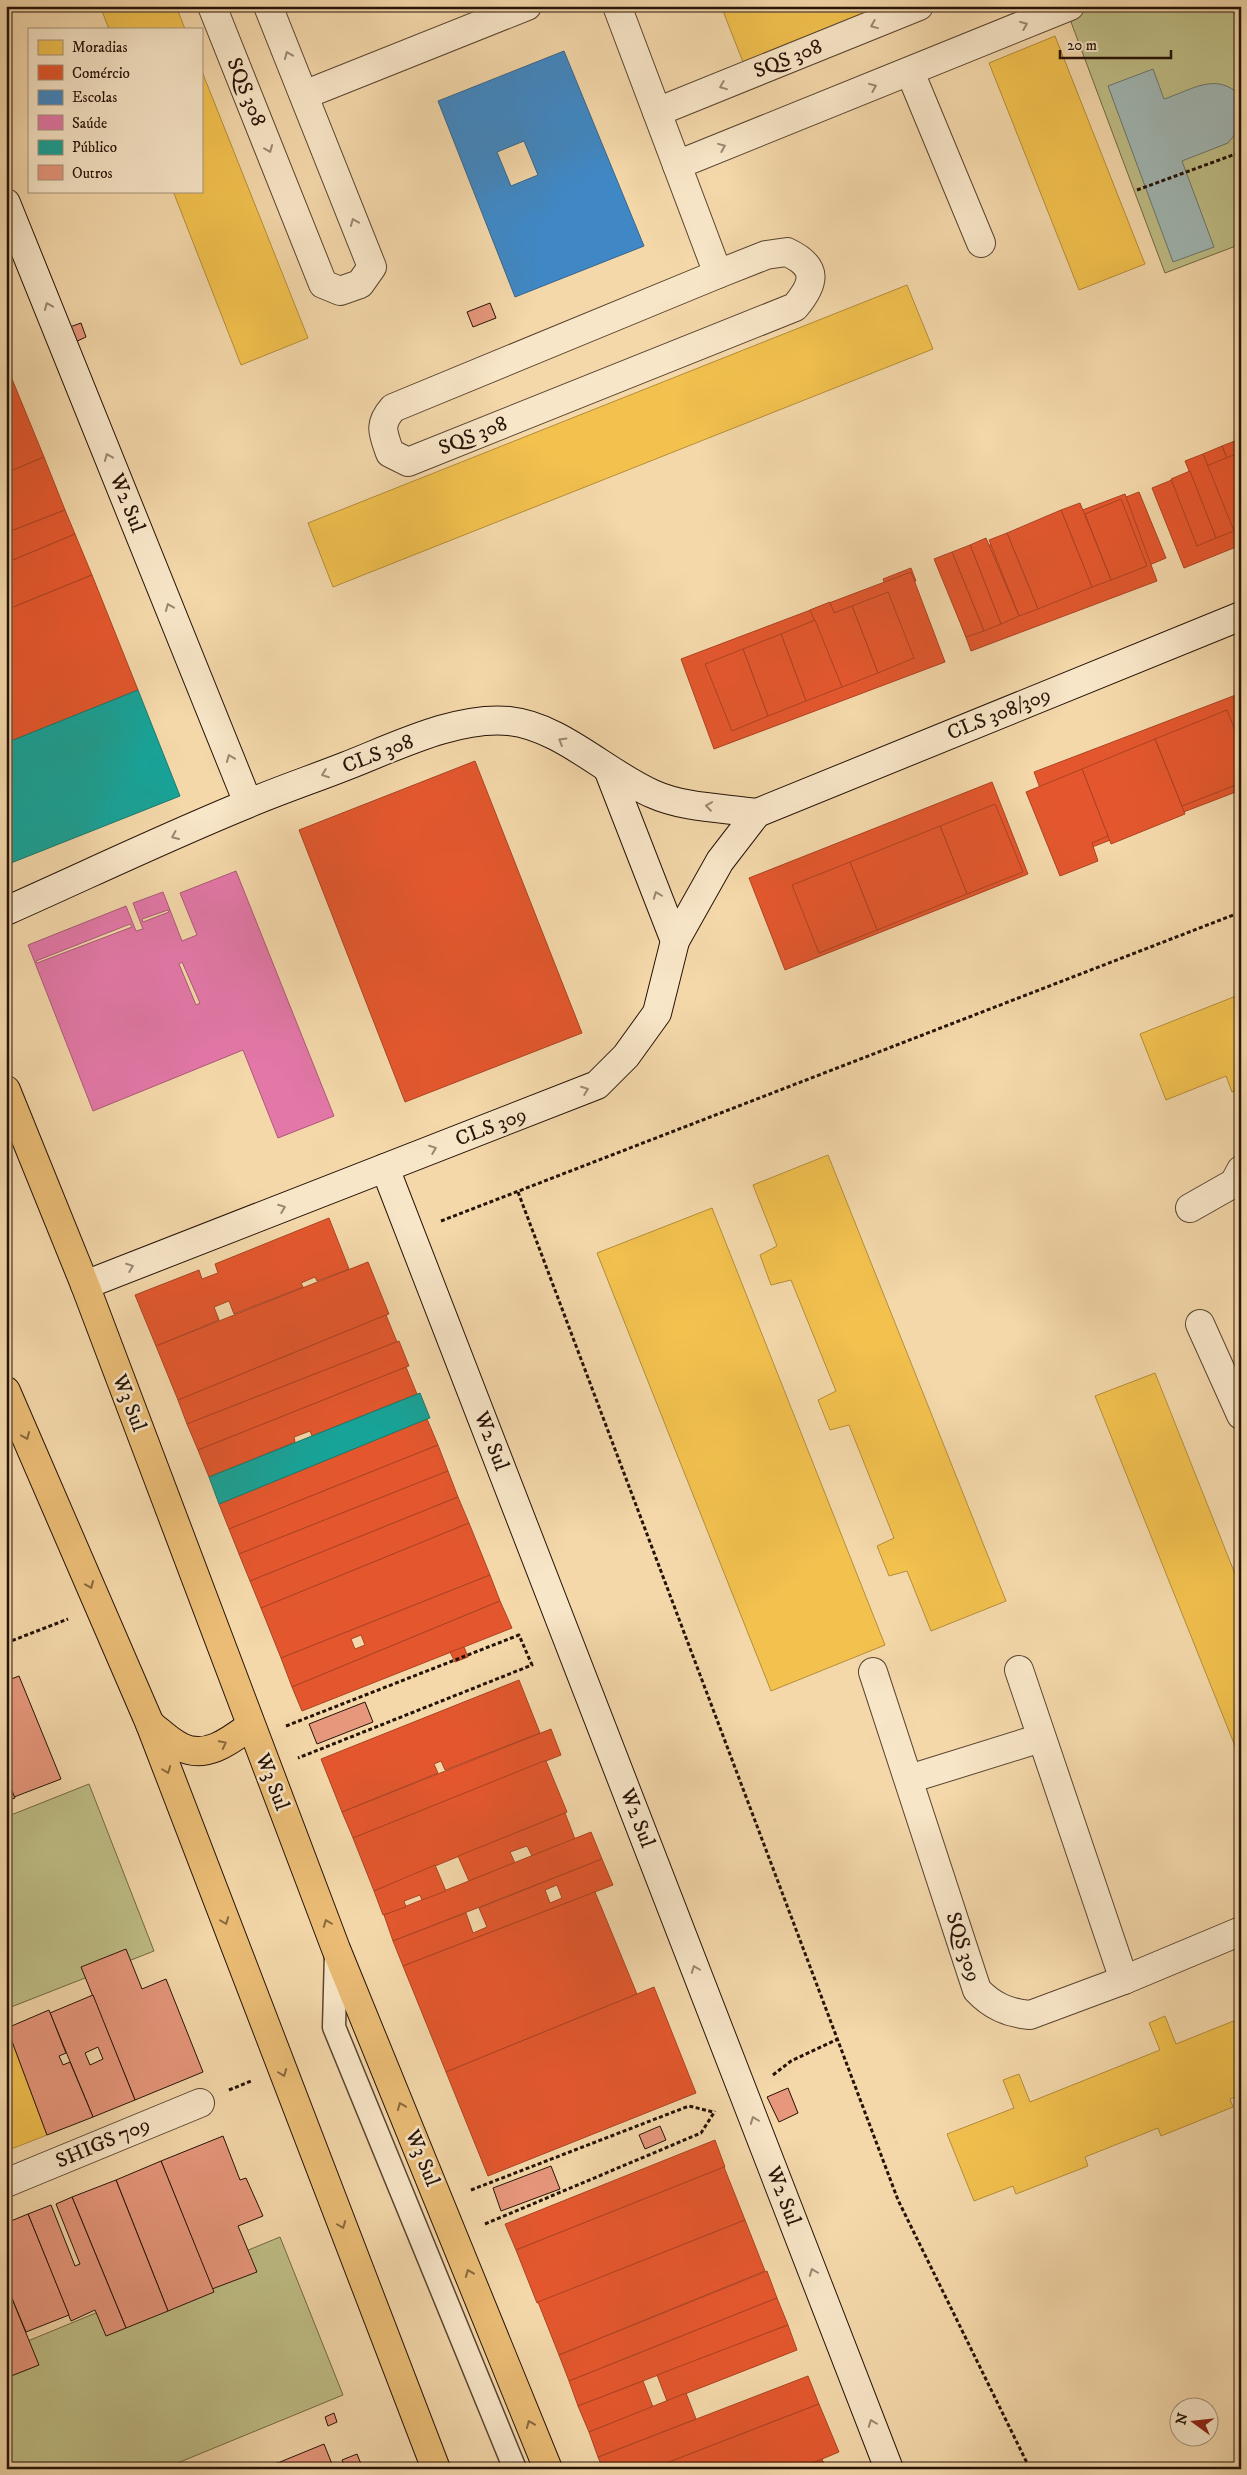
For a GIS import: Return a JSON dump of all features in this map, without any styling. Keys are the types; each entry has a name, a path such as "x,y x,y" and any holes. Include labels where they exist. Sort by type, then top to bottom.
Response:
{"main road":[{"name":"W3 Sul","path":"6,1090 85,1285 336,1949 548,2469"},
{"path":"6,1391 150,1724 436,2469"},
{"path":"150,1724 182,1748 203,1751 225,1745 253,1732"}],"street":[{"name":"SQS 308","path":"212,6 323,284 340,291 360,284 372,267 268,6"},
{"path":"304,95 527,6"},
{"path":"617,6 718,274"},
{"name":"SQS 308","path":"657,112 919,6"},
{"path":"677,166 1070,6"},
{"path":"910,72 981,243"},
{"name":"W2 Sul","path":"6,203 248,804"},
{"name":"SQS 308","path":"787,252 803,259 810,273 809,291 795,307 408,462 400,460 390,453 382,430 386,416 393,408 718,274 766,256 787,252"},
{"name":"CLS 308/309","path":"757,813 1241,616"},
{"name":"CLS 308","path":"6,911 248,804 430,734 484,721 510,722 531,726 556,737 654,795 686,803 757,813"},
{"path":"608,769 675,941"},
{"name":"CLS 309","path":"85,1285 597,1085 626,1056 657,1013 675,941 720,861 757,813"},
{"name":"W2 Sul","path":"385,1168 889,2469"},
{"path":"1190,1208 1234,1183 1241,1170"},
{"path":"1200,1324 1241,1415"},
{"path":"1019,1670 1124,1980"},
{"name":"SQS 309","path":"874,1672 977,1990 986,2000 998,2008 1016,2014 1030,2015 1124,1980 1241,1931"},
{"path":"909,1779 1041,1738"},
{"name":"SHIGS 709","path":"6,2183 200,2103"}],"lane":[{"path":"336,1949 334,2027 515,2469"}],"path":[{"path":"1233,6 1241,26"},
{"path":"1137,190 1241,152"},
{"path":"410,1233 1241,912"},
{"path":"518,1192 898,2200 1030,2469"},
{"path":"6,1642 100,1608"},
{"path":"253,1732 519,1635 532,1665 268,1770"},
{"path":"454,2237 701,2133 714,2112 745,2098 791,2061 838,2039"},
{"path":"200,2103 281,2068"},
{"path":"440,2202 689,2106 714,2112"}],"shaded area":[{"path":"1089,6 1241,6 1241,244 1165,273 1068,14"},
{"path":"89,1784 154,1951 6,2009 6,1817"},
{"path":"280,2237 343,2395 163,2469 6,2469 6,2350"}],"water":[{"path":"1153,69 1164,99 1194,88 1213,84 1232,89 1241,96 1241,127 1228,143 1182,161 1214,247 1173,262 1108,86"}],"building: Moradias":[{"path":"100,6 176,6 185,28 109,28"},
{"path":"721,6 884,6 743,62"},
{"path":"1055,36 1145,264 1079,290 989,63"},
{"path":"202,72 308,338 241,365 173,192 202,192"},
{"path":"907,285 933,349 333,587 308,523"},
{"path":"1241,994 1241,1089 1232,1092 1226,1076 1166,1100 1140,1034"},
{"path":"828,1155 1006,1601 931,1631 907,1571 889,1576 877,1546 894,1538 849,1425 830,1430 818,1400 836,1391 791,1280 771,1285 760,1255 777,1246 753,1185"},
{"path":"712,1208 885,1645 771,1691 597,1253"},
{"path":"1155,1373 1241,1589 1241,1761 1095,1396"},
{"path":"1165,2016 1176,2044 1241,2018 1241,2095 1230,2099 1233,2107 1161,2136 1158,2128 1085,2157 1088,2166 1016,2194 1013,2186 974,2201 947,2134 1014,2108 1003,2080 1019,2074 1030,2102 1160,2050 1149,2023"},
{"path":"6,2025 47,2135 6,2151"}],"building: Comércio":[{"path":"12,379 44,457 6,473 6,381"},
{"path":"1240,439 1241,441 1241,494 1222,446"},
{"path":"1222,446 1241,494 1241,528 1234,531 1203,454"},
{"path":"1241,452 1241,545 1184,568 1152,488"},
{"path":"1203,454 1234,531 1216,538 1185,461"},
{"path":"44,457 65,510 6,533 6,473"},
{"path":"1190,471 1216,538 1197,546 1171,479"},
{"path":"1139,492 1166,558 1147,566 1121,499"},
{"path":"1125,494 1157,581 971,651 939,564"},
{"path":"1121,499 1147,566 1111,580 1085,514"},
{"path":"1080,503 1111,580 1092,587 1061,510"},
{"path":"65,510 75,534 6,563 6,533"},
{"path":"1061,510 1092,587 1038,609 1007,533"},
{"path":"1007,533 1038,609 1019,616 989,540"},
{"path":"75,534 92,575 6,610 6,563"},
{"path":"986,538 1019,616 1001,624 970,545"},
{"path":"970,545 1001,624 984,631 952,552"},
{"path":"952,552 984,631 966,637 934,559"},
{"path":"911,568 916,581 907,584 934,650 914,658 883,579"},
{"path":"911,572 945,662 714,749 681,659"},
{"path":"92,575 138,690 6,743 6,610"},
{"path":"888,592 914,658 878,673 852,606"},
{"path":"830,602 834,613 852,606 878,673 842,687 810,610"},
{"path":"815,620 842,687 806,701 781,634"},
{"path":"781,634 806,701 768,716 743,649"},
{"path":"743,649 768,716 732,731 705,664"},
{"path":"1241,693 1241,790 1066,857 1034,772"},
{"path":"1227,710 1241,745 1241,783 1182,806 1155,739"},
{"path":"1155,739 1185,814 1111,844 1082,769"},
{"path":"475,761 582,1033 405,1102 299,830"},
{"path":"1082,769 1108,836 1092,843 1098,861 1060,876 1026,792"},
{"path":"992,782 1028,874 785,970 749,878"},
{"path":"995,804 1023,872 967,894 940,826"},
{"path":"940,826 967,894 877,930 850,862"},
{"path":"850,862 877,930 819,953 792,885"},
{"path":"329,1218 349,1269 317,1281 315,1277 301,1283 303,1287 234,1314 229,1301 214,1307 219,1320 156,1346 135,1295 199,1270 202,1279 218,1273 215,1264"},
{"path":"368,1262 389,1314 178,1400 156,1346"},
{"path":"386,1315 397,1342 187,1424 178,1400"},
{"path":"399,1341 409,1366 198,1450 187,1424"},
{"path":"406,1367 417,1394 312,1436 310,1431 294,1437 295,1442 209,1477 198,1450"},
{"path":"427,1419 438,1445 229,1529 219,1504"},
{"path":"438,1445 448,1471 239,1554 229,1529"},
{"path":"448,1471 458,1497 250,1581 239,1554"},
{"path":"458,1497 469,1523 261,1608 250,1581"},
{"path":"469,1523 490,1575 281,1658 261,1608"},
{"path":"490,1575 500,1601 292,1687 281,1658","holes":["361,1635 365,1645 355,1649 351,1639"]},
{"path":"500,1601 512,1628 302,1711 292,1687"},
{"path":"464,1647 468,1657 455,1662 450,1652"},
{"path":"519,1680 540,1733 445,1770 441,1761 434,1764 438,1773 342,1812 321,1759"},
{"path":"551,1729 561,1755 353,1838 342,1812"},
{"path":"546,1761 567,1812 374,1891 353,1838"},
{"path":"565,1813 575,1839 532,1856 527,1846 510,1852 515,1863 469,1881 458,1856"},
{"path":"591,1832 602,1859 393,1941 384,1915"},
{"path":"602,1859 613,1885 403,1966 393,1941 466,1913 473,1933 487,1927 479,1908","holes":["557,1885 562,1898 550,1903 545,1890"]},
{"path":"435,1865 446,1891 422,1900 420,1895 404,1901 406,1907 383,1915 374,1891"},
{"path":"595,1892 637,1994 446,2072 403,1966"},
{"path":"654,1987 696,2093 488,2176 446,2072"},
{"path":"715,2140 725,2167 516,2250 505,2224"},
{"path":"724,2167 745,2220 537,2303 516,2250"},
{"path":"745,2220 765,2271 559,2355 538,2302"},
{"path":"767,2271 777,2298 569,2381 559,2355"},
{"path":"777,2298 788,2325 578,2406 569,2381"},
{"path":"788,2325 797,2350 667,2401 657,2375"},
{"path":"808,2376 819,2404 651,2469 603,2469 598,2457"},
{"path":"643,2381 653,2407 589,2432 578,2406"},
{"path":"686,2393 696,2419 598,2457 589,2432"},
{"path":"819,2404 839,2452 798,2469 651,2469"},
{"path":"822,2459 826,2469 798,2469"}],"building: Escolas":[{"path":"564,51 644,246 515,297 438,101","holes":["524,141 538,175 511,186 497,152"]}],"building: Saúde":[{"path":"236,871 334,1116 278,1138 243,1050 93,1111 28,945 126,906 136,931 143,929 133,903 163,892 182,941 197,935 180,893","holes":["168,910 169,912 143,922 142,919","130,924 132,927 37,963 36,961","182,962 200,1003 196,1005 179,964"]}],"building: Público":[{"path":"138,690 180,796 6,865 6,743"},
{"path":"420,1393 430,1418 219,1504 209,1477"}],"building: Outros":[{"path":"490,303 496,318 473,327 467,312"},
{"path":"81,323 86,337 73,343 67,328"},
{"path":"19,1676 61,1779 14,1797 6,1777 6,1681"},
{"path":"365,1702 373,1722 317,1744 309,1724"},
{"path":"6,1777 15,1798 6,1801"},
{"path":"126,1949 142,1989 166,1979 203,2072 135,2100 81,1967"},
{"path":"93,1995 135,2100 93,2117 50,2013","holes":["98,2047 103,2059 90,2065 85,2053"]},
{"path":"49,2010 66,2053 59,2056 63,2065 70,2062 93,2117 47,2135 7,2028"},
{"path":"788,2088 798,2113 779,2122 767,2097"},
{"path":"660,2126 666,2140 645,2149 639,2135"},
{"path":"223,2136 240,2180 246,2178 263,2216 238,2226 257,2272 212,2289 161,2161"},
{"path":"161,2161 214,2292 168,2311 116,2180"},
{"path":"551,2166 560,2189 501,2211 493,2188"},
{"path":"116,2180 168,2311 126,2328 72,2197"},
{"path":"72,2197 126,2328 106,2336 95,2310 71,2321 28,2214 51,2205 75,2266 80,2264 56,2204"},
{"path":"28,2214 69,2315 26,2332 6,2284 6,2223"},
{"path":"6,2284 39,2365 6,2378"},
{"path":"334,2413 337,2422 328,2426 325,2417"},
{"path":"324,2444 334,2469 283,2469 280,2462"},
{"path":"357,2454 363,2469 346,2469 342,2460"},
{"path":"279,2462 283,2469 263,2469"}]}
